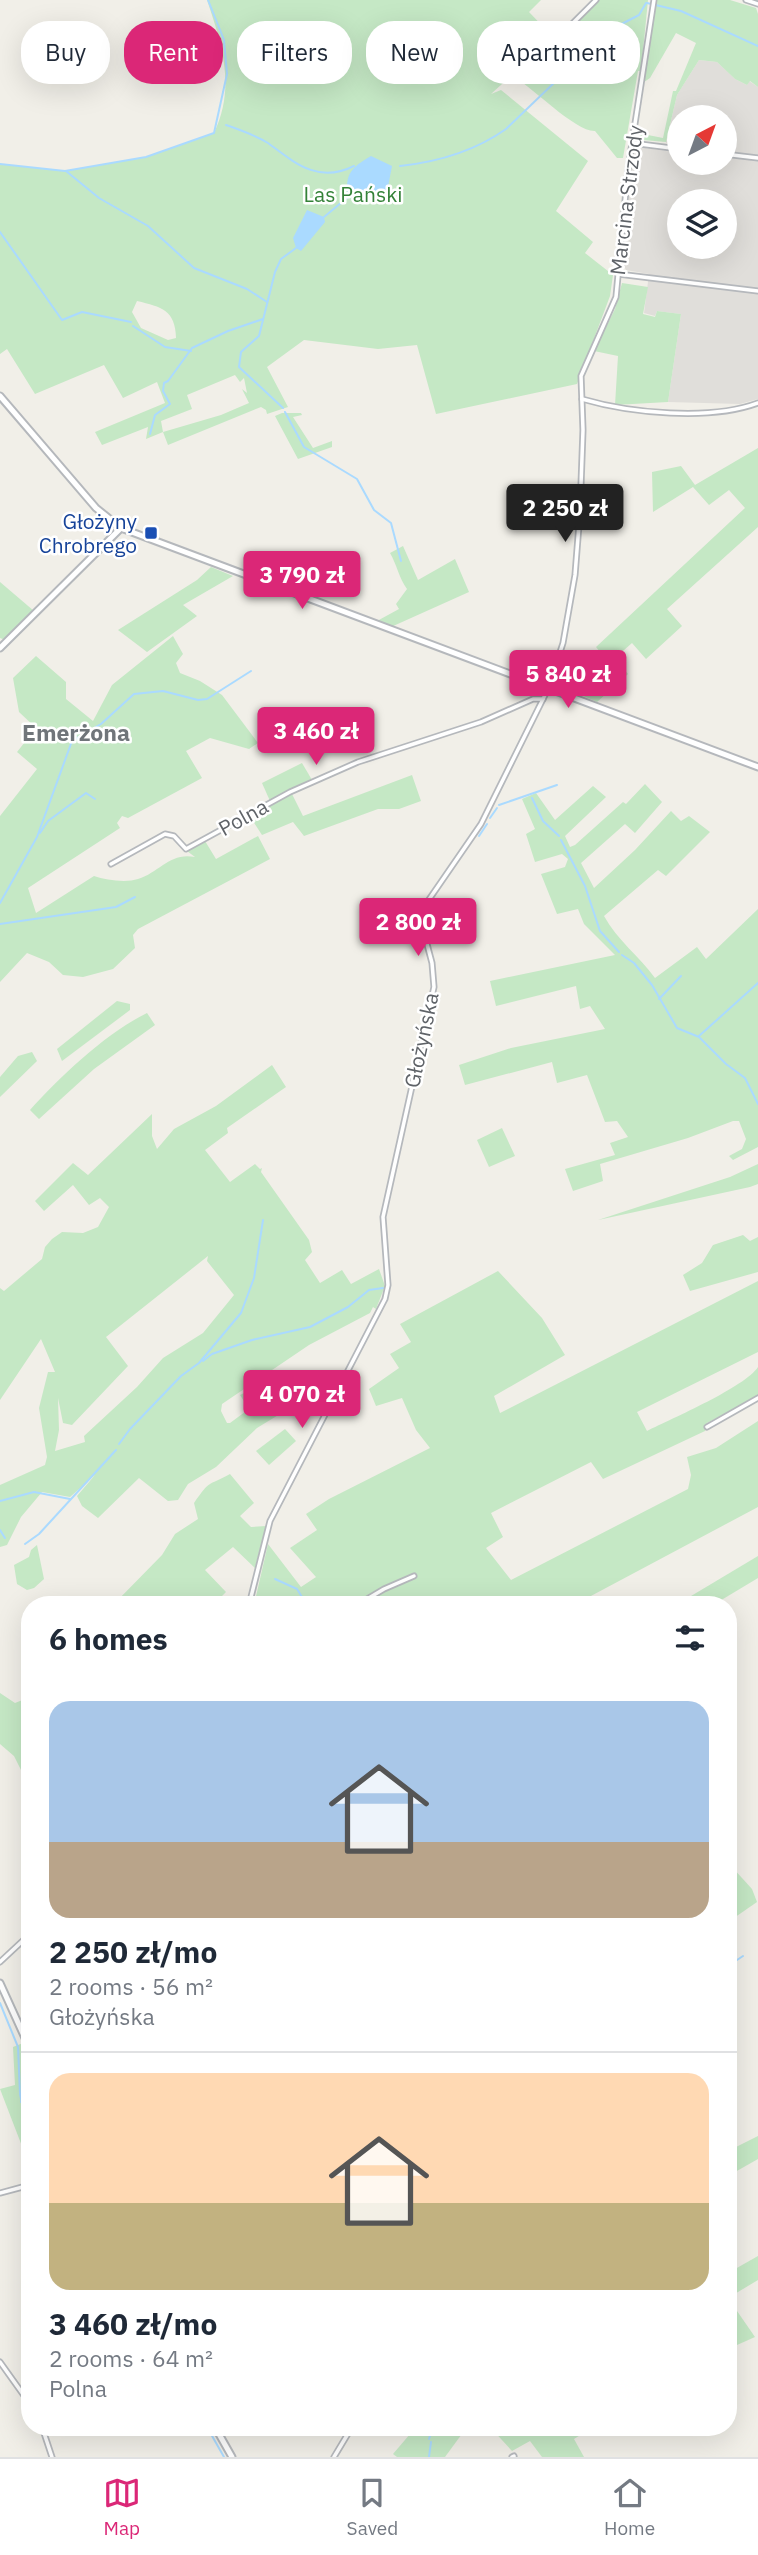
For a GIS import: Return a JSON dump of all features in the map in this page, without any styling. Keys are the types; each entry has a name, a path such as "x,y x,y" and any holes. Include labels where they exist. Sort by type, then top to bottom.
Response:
{"street":[{"path":"575,21 596,0"},
{"name":"Marcina Strzody","path":"581,393 581,376 615,297 632,143 654,0"},
{"path":"746,0 758,4"},
{"path":"632,143 667,147"},
{"path":"737,156 758,158"},
{"path":"617,274 758,291"},
{"name":"Głożyńska","path":"251,1596 270,1521 385,1299 388,1285 383,1217 435,987 432,963 419,914 481,824 548,689 563,643 575,575 583,445 581,393"},
{"path":"0,396 96,508 121,528 758,767"},
{"path":"582,399 624,410 641,411 738,410 758,403"},
{"path":"0,648 121,528"},
{"name":"Polna","path":"111,864 165,834 174,836 186,849 290,792 358,762 481,722 533,699 542,699"},
{"path":"707,1427 758,1398"},
{"path":"372,1596 414,1576"},
{"path":"0,1962 21,1942"},
{"path":"0,1983 21,2029"},
{"path":"0,2193 21,2187"},
{"path":"0,2362 21,2391"},
{"path":"45,2436 52,2457"},
{"path":"220,2436 232,2457"},
{"path":"334,2457 347,2436"}],"shaded area":[{"path":"699,60 717,62 735,79 747,85 749,81 758,87 758,399 740,404 668,402 681,314 657,311 655,316 644,313 649,274 626,270 623,264 633,152 639,147 667,151 667,175 737,175 737,105 675,105 677,95"}],"green space":[{"name":"Las Pański","path":"207,0 541,0 529,12 538,21 477,21 477,84 502,84 491,94 501,90 588,161 556,211 593,242 585,253 613,275 610,296 577,384 436,414 417,345 378,349 304,340 267,367 288,407 267,414 261,407 168,445 163,432 146,439 148,427 102,445 95,432 165,403 157,382 123,398 104,365 35,394 7,349 0,354 0,164 65,171 146,157 214,133 221,116 225,83 223,21 214,21","holes":["137,301 154,305 170,316 176,338 168,340 141,328 132,312","235,375 240,382 244,378 247,393 242,389 249,403 221,415 163,432 161,421 192,409 187,395"]},
{"name":"Las Pański","path":"599,0 648,0 641,71 640,21 574,21"},
{"path":"656,0 730,0 756,8 758,87 750,81 747,85 735,79 717,62 699,60 677,95 675,105 670,105 673,91 676,91 696,43 676,33 650,78 641,84"},
{"name":"Las Pański","path":"525,84 636,84 623,158 617,158 595,131 577,125"},
{"path":"667,119 666,142 643,140 638,133 663,138"},
{"path":"622,283 648,287 643,314 655,317 657,311 681,314 668,402 615,405 618,356 594,351 615,309"},
{"path":"282,413 301,413 302,415 293,417 313,448 332,441 332,447 298,459 275,416"},
{"path":"758,448 758,527 667,609 682,626 646,659 632,643 615,658 628,674 597,702 579,694 610,664 596,647 745,508 729,490 709,505 693,487 653,512 652,472 681,466 695,485"},
{"path":"403,546 418,580 455,559 469,592 391,627 377,621 399,609 396,604 407,589 390,553"},
{"path":"211,567 233,576 183,605 197,616 147,652 118,630 197,580"},
{"path":"0,582 34,611 5,640 0,638"},
{"path":"173,636 183,654 176,663 180,673 200,681 222,695 258,743 249,749 210,738 186,751 202,778 128,818 122,816 117,823 120,828 28,888 36,913 94,876 128,881 138,879 179,857 195,857 187,851 205,841 216,859 258,836 270,859 138,929 133,935 135,948 113,969 83,977 63,975 49,962 27,953 0,982 0,816 37,769 17,752 36,728 19,712 13,678 36,656 66,682 66,699 93,721 112,685"},
{"path":"302,763 312,780 270,801 262,783"},
{"path":"412,775 421,801 399,809 378,809 304,836 293,822 262,835 249,815 292,794 303,816"},
{"path":"645,784 662,802 635,833 625,824 581,863 594,888 635,850 671,811 681,821 689,816 710,832 666,876 658,870 604,916 655,978 697,947 706,959 758,909 758,1147 733,1160 729,1156 742,1149 746,1139 739,1121 733,1121 688,1138 600,1164 603,1181 573,1191 565,1169 615,1155 610,1143 628,1137 617,1121 605,1122 587,1075 557,1083 552,1062 465,1085 459,1065 511,1048 605,1029 590,1006 580,1009 576,986 496,1006 490,981 615,955 584,924 578,909 557,914 541,874 565,867 568,859 562,854 535,862 526,834 535,829 522,799 536,793 555,820 593,786 606,797 565,836 570,847 623,802 626,804"},
{"path":"117,1001 130,1004 130,1010 62,1061 57,1049"},
{"path":"147,1013 155,1025 94,1069 39,1119 30,1110 85,1056"},
{"path":"32,1052 37,1061 0,1097 0,1077 18,1056"},
{"path":"272,1065 286,1087 227,1128 228,1133 205,1150 230,1182 255,1164 262,1168 261,1172 309,1240 312,1252 305,1260 320,1283 342,1270 351,1284 379,1269 385,1286 376,1309 373,1307 370,1313 309,1345 222,1404 221,1411 227,1423 230,1423 249,1409 240,1395 250,1390 262,1405 292,1385 303,1400 257,1428 216,1467 188,1484 178,1500 168,1501 139,1478 98,1518 82,1506 77,1496 95,1475 70,1497 42,1492 21,1517 7,1545 0,1547 0,1485 45,1465 47,1457 39,1408 48,1372 55,1372 41,1339 0,1400 0,1288 4,1291 42,1259 45,1247 62,1232 83,1233 98,1227 109,1207 100,1198 89,1205 73,1185 44,1211 35,1201 73,1163 88,1175 152,1114 152,1136 157,1149 174,1129 216,1106","holes":["208,1256 207,1261 234,1295 203,1333 163,1358 137,1387 84,1436 85,1442 55,1451 59,1430 58,1398 63,1423 72,1425 128,1366 106,1337"]},
{"path":"502,1128 515,1156 489,1167 477,1140"},
{"path":"758,1164 758,1184 750,1187 598,1220 730,1177"},
{"path":"743,1235 750,1241 758,1237 758,1272 690,1291 683,1275 702,1263 713,1245"},
{"path":"498,1271 542,1318 565,1355 494,1396 500,1413 758,1281 758,1352 637,1412 647,1431 724,1393 751,1375 758,1367 758,1396 707,1423 705,1431 603,1479 591,1462 491,1513 503,1537 486,1548 511,1580 688,1489 691,1475 687,1457 716,1448 758,1421 758,1507 591,1596 256,1596 268,1544 301,1587 316,1577 290,1548 317,1530 306,1514 329,1499 430,1448 416,1430 402,1398 376,1406 369,1389 399,1368 390,1354 411,1342 400,1324"},
{"path":"285,1429 296,1441 269,1465 256,1451"},
{"path":"230,1474 254,1503 240,1516 251,1527 266,1526 255,1568 233,1547 205,1570 226,1592 222,1596 122,1596 162,1555 175,1534 198,1519 194,1503 209,1484"},
{"path":"37,1545 44,1579 34,1588 27,1590 17,1584 14,1565 29,1557 31,1550"},
{"path":"758,1556 758,1578 728,1596 691,1596"},
{"path":"0,1693 15,1703 21,1701 21,1770 14,1756 0,1744"},
{"path":"737,1872 752,1889 757,1902 737,1916"},
{"path":"21,2044 21,2144 0,2089 15,2085 13,2047"},
{"path":"758,2136 758,2159 737,2171 737,2146"},
{"path":"758,2256 758,2280 737,2293 737,2268"},
{"path":"737,2311 755,2337 737,2345"},
{"path":"408,2436 460,2436 445,2457 397,2457 393,2454"},
{"path":"498,2436 579,2436 574,2439 584,2457 542,2457 530,2441 512,2451"}],"water":[{"path":"371,156 392,166 387,192 370,198 348,197 347,182 351,172"},
{"path":"307,210 324,217 325,222 301,251 296,248 293,238"}],"waterway":[{"path":"0,164 65,171 146,157 214,133 227,74 224,40 208,0"},
{"path":"400,166 455,154 494,137 506,129 608,31 639,15 646,3"},
{"path":"647,3 681,11 758,46"},
{"path":"226,125 263,140 308,169 329,173 354,166"},
{"path":"66,171 99,198 148,226 194,268 247,289 267,302"},
{"path":"324,217 348,197"},
{"path":"0,232 62,320 82,312 131,322"},
{"path":"283,408 239,367 241,352 259,336 275,272 281,259 296,248"},
{"path":"150,434 155,415 170,404 163,391 164,383 192,348 228,331 263,319"},
{"path":"133,326 165,347 191,351"},
{"path":"285,412 304,447 357,479 374,510 391,523 401,561"},
{"path":"0,903 37,837 72,741 101,724 134,694 163,691 198,700 207,699 251,671"},
{"path":"499,805 557,785"},
{"path":"40,833 48,821 86,793 95,799"},
{"path":"532,798 543,821 559,836"},
{"path":"490,818 497,808"},
{"path":"479,836 487,824"},
{"path":"561,840 585,886 600,931 619,952"},
{"path":"0,924 116,907 135,897"},
{"path":"622,955 634,963 652,985 677,1028 699,1037 726,1064 745,1078 758,1104"},
{"path":"659,999 681,976"},
{"path":"699,1036 758,983"},
{"path":"119,1444 181,1376 199,1363 241,1313 254,1278 263,1220"},
{"path":"203,1361 212,1354 252,1340 310,1327 348,1307 369,1290 383,1288"},
{"path":"25,1544 39,1534 116,1450"},
{"path":"0,1501 34,1492 70,1499"},
{"path":"0,1530 5,1538"},
{"path":"275,1579 297,1589 301,1596"},
{"path":"737,1960 743,1956"},
{"path":"0,2003 18,2047 21,2099"},
{"path":"212,2436 224,2457"},
{"path":"429,2457 431,2442"}],"place":[{"name":"Głożyny Chrobrego","path":"151,533"}],"district":[{"name":"Emerżona","path":"76,732"}]}
